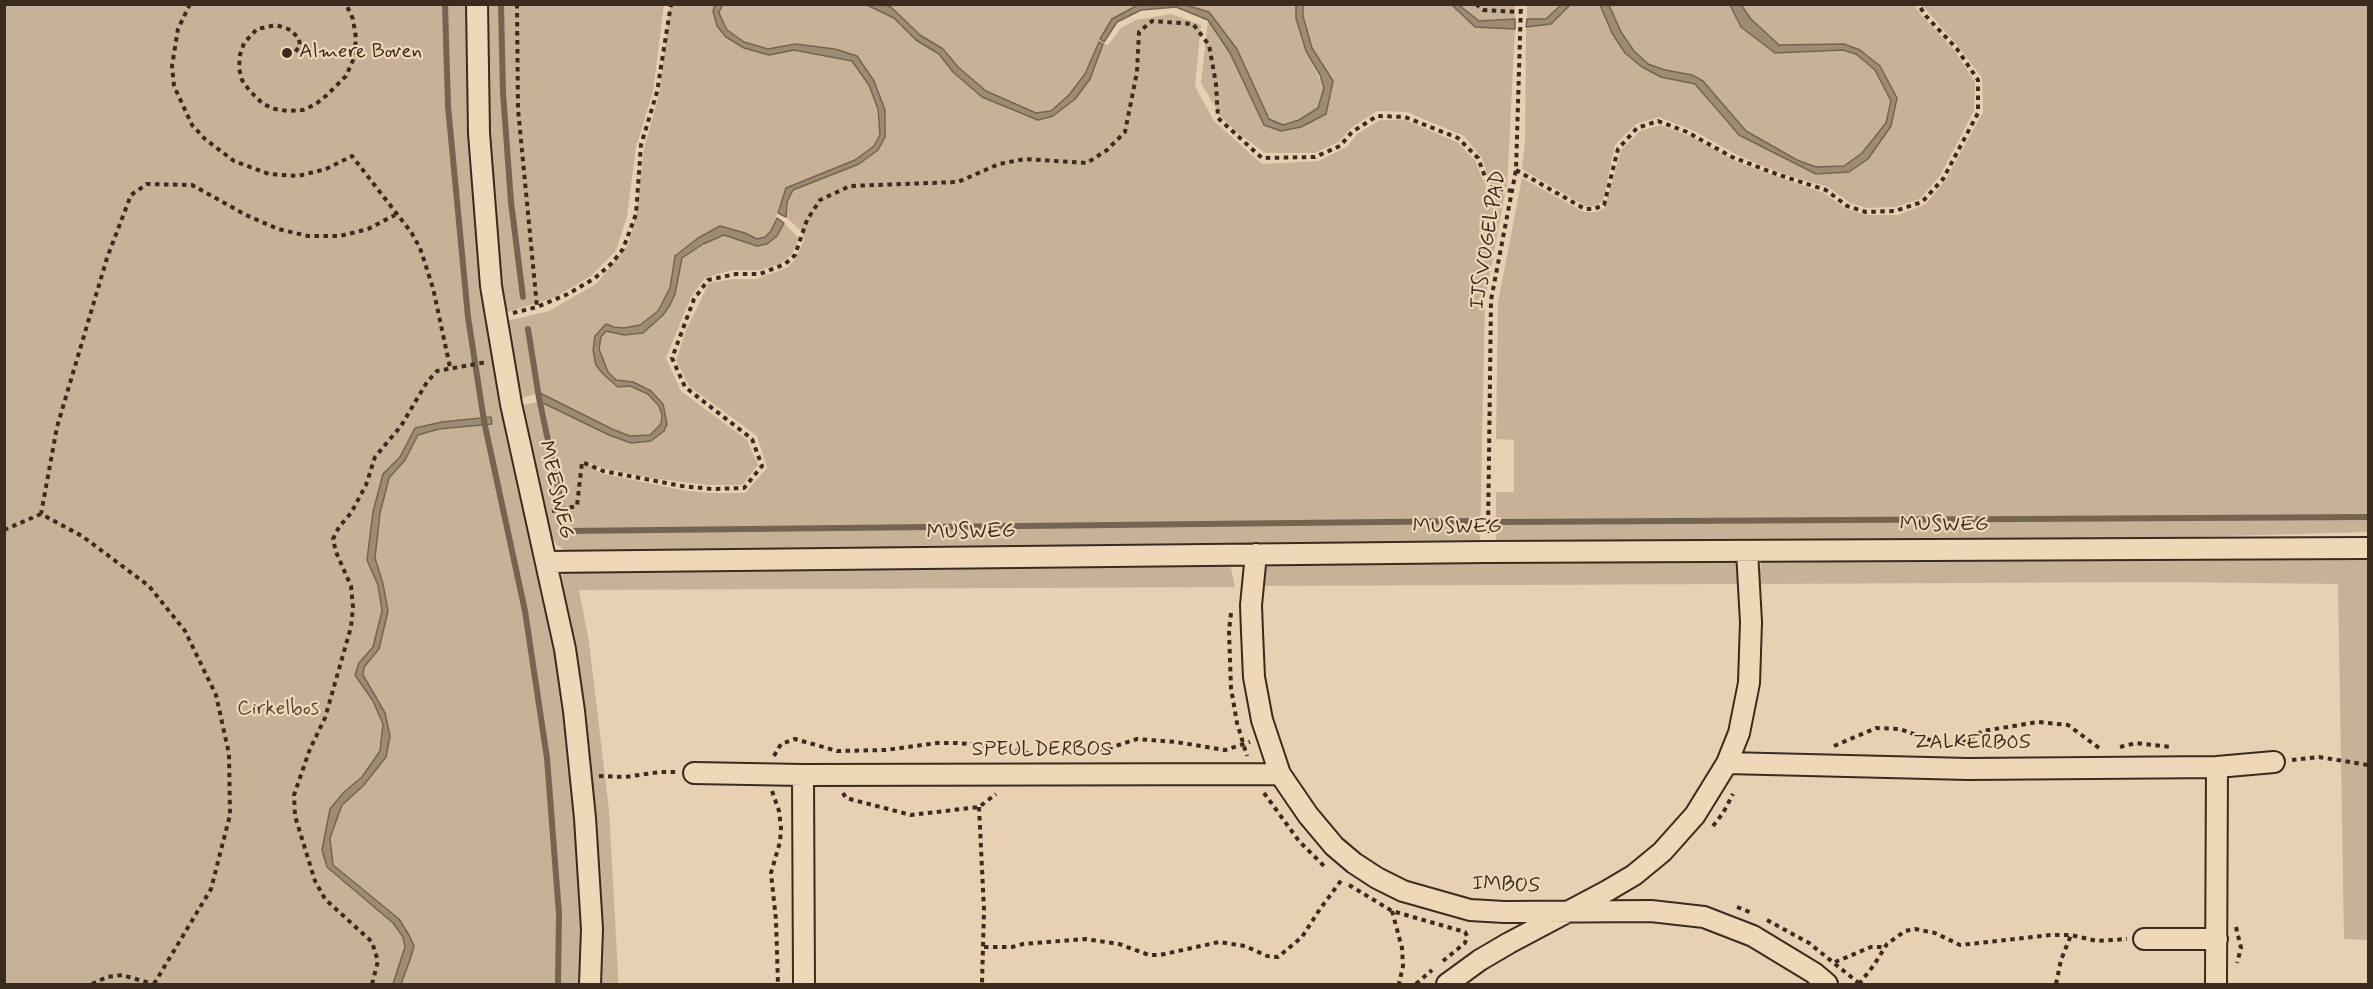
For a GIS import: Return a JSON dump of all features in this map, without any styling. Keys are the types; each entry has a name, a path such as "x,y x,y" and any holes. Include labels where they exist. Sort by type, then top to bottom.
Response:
{"street":[{"name":"MEESWEG","path":"477,4 479,133 491,286 511,404 565,649 581,776 592,929 590,984"},
{"name":"MUSWEG","path":"547,562 1488,552 2368,548"},
{"name":"IMBOS","path":"1256,554 1251,605 1254,677 1262,720 1280,774 1308,815 1334,846 1377,878 1403,891 1460,908 1504,912 1568,912 1634,875 1662,852 1695,815 1727,763 1739,733 1749,682 1751,622 1747,551"},
{"name":"ZALKERBOS","path":"1727,763 1968,769 2217,767 2274,762"},
{"path":"2216,984 2217,767"},
{"name":"SPEULDERBOS","path":"694,773 803,776 1280,774"},
{"path":"803,776 804,984"},
{"path":"1447,984 1480,960 1568,912 1651,911 1704,917 1753,936 1814,973 1827,984"},
{"path":"2144,939 2217,939"}],"path":[{"path":"190,4 178,28 173,48 174,86 192,125 205,139 234,160 268,174 298,176 326,169 352,156 411,232 420,248 433,288 450,367"},
{"path":"287,53 294,53 300,45 296,33 276,25 257,29 244,43 240,55 239,68 242,80 263,104 288,111 303,110 316,104 346,76 354,58 357,38 353,19 346,4"},
{"path":"517,4 518,109 537,307 568,294 594,278 612,263 623,249 636,214 641,145 657,92 671,4"},
{"path":"1476,4 1483,10 1521,12"},
{"name":"IJSVOGELPAD","path":"1488,552 1491,300 1516,170 1521,4"},
{"path":"1516,170 1585,209 1594,209 1604,205 1618,149 1637,128 1658,121 1687,132 1732,157 1826,190 1847,206 1866,212 1895,211 1922,202 1942,179 1978,113 1978,80 1957,49 1926,16 1918,4"},
{"path":"534,514 577,506 582,462 603,471 682,486 712,489 744,488 762,466 752,439 685,387 672,358 694,299 708,280 736,274 760,274 785,264 795,255 807,220 820,200 850,186 958,182 999,164 1024,159 1087,163 1107,150 1125,132 1137,72 1139,32 1152,21 1193,24 1209,45 1216,84 1218,118 1262,158 1315,157 1340,146 1352,132 1377,116 1405,117 1458,138 1478,158 1489,187 1512,191"},
{"path":"41,514 57,427 106,258 131,195 147,184 192,185 246,216 278,229 308,236 340,236 368,229 395,214"},
{"path":"372,984 378,961 372,942 326,899 315,881 295,816 294,795 310,749 325,718 351,627 353,606 351,586 336,552 333,539 339,527 351,513 366,484 375,457 401,426 427,382 437,371 485,362"},
{"path":"4,530 41,514"},
{"path":"41,514 82,536 149,586 185,631 216,695 229,754 230,815 211,889 153,984 122,975 107,977 92,984"},
{"path":"1826,750 1876,728 1900,729 1941,744 1959,745 1983,731 2038,722 2068,725 2104,751"},
{"path":"2115,748 2136,743 2177,749"},
{"path":"2274,762 2319,757 2368,765"},
{"path":"1707,833 1723,813 1748,763"},
{"path":"581,776 625,777 660,772 694,773"},
{"path":"979,807 984,947 981,969 982,984"},
{"path":"984,947 1012,948 1023,944 1085,939 1119,944 1149,955 1160,955 1219,942 1245,946 1267,956 1278,957 1302,937 1354,863"},
{"path":"1734,907 1790,931 1834,962 1859,984 1870,972 1884,948 1905,931 1915,929 1935,933 1960,945 2050,935 2072,935 2097,941 2144,939"},
{"path":"1392,911 1402,948 1403,966 1399,984"},
{"path":"2056,984 2061,960 2072,935"},
{"path":"1834,962 1871,947 1884,948"}],"green space":[{"name":"Cirkelbos","path":"4,5 475,5 478,213 560,663 579,817 585,984 5,984"},
{"path":"485,5 664,5 653,92 636,147 627,216 616,251 590,277 553,298 501,314 488,171"},
{"path":"670,5 715,5 713,12 726,37 769,55 794,50 852,61 869,85 878,109 880,135 874,146 855,160 786,188 771,231 765,237 757,239 720,226 698,238 672,269 670,288 658,311 640,325 624,328 606,324 593,350 618,387 630,386 648,394 659,406 662,415 661,424 650,436 630,436 540,393 518,399 502,322 549,311 596,284 628,245 636,215 644,148 659,95"},
{"path":"722,5 867,5 894,18 916,40 939,54 953,72 1038,120 1053,116 1090,79 1103,44 1108,45 1121,28 1136,20 1171,14 1201,25 1195,86 1214,121 1262,164 1318,161 1347,147 1357,134 1380,120 1405,120 1457,142 1475,160 1487,190 1505,194 1485,300 1480,542 569,553 557,545 547,530 519,406 541,401 609,435 631,443 664,431 663,404 633,382 616,380 608,372 599,349 601,337 606,331 643,333 663,315 675,294 682,258 703,244 724,235 757,246 777,236 784,223 799,238 792,254 780,264 761,270 732,270 705,278 691,297 666,358 681,391 747,440 758,465 742,485 707,485 650,478 602,468 586,461 600,473 682,490 745,493 767,468 757,436 689,386 676,360 686,330 709,283 733,279 756,279 788,267 796,258 804,240 802,232 786,217 787,202 793,190 859,164 878,150 885,110 857,56 835,49 795,44 768,49 744,42 727,30 719,13"},
{"path":"886,5 1142,5 1112,19 1085,74 1069,95 1051,111 1036,113 984,90 958,67 943,49 920,35"},
{"path":"1186,5 1296,5 1296,18 1306,51 1324,88 1318,108 1299,120 1283,125 1269,119 1209,12"},
{"path":"1303,5 1452,5 1475,27 1515,29 1507,188 1490,183 1482,158 1464,136 1407,112 1377,111 1351,128 1339,142 1315,153 1265,153 1237,132 1221,117 1201,83 1208,20 1230,53 1264,125 1281,131 1326,114 1333,81 1312,48 1303,16"},
{"path":"1459,5 1515,5 1515,19 1479,21"},
{"path":"1527,5 1561,5 1546,19 1527,19"},
{"path":"1570,5 1600,5 1612,33 1661,77 1695,84 1727,123 1816,174 1849,172 1891,126 1896,98 1880,66 1844,44 1779,45 1751,19 1741,5 1914,5 1955,51 1975,82 1974,111 1940,176 1920,199 1895,207 1867,208 1850,203 1828,187 1783,174 1739,156 1694,131 1659,117 1636,124 1615,145 1603,201 1596,206 1587,207 1522,169 1525,142 1526,27 1551,24"},
{"path":"1609,5 1730,5 1741,27 1775,53 1843,50 1856,54 1875,70 1891,101 1886,123 1862,153 1844,166 1816,167 1797,160 1746,131 1703,81 1692,75 1648,64 1634,51 1621,32"},
{"path":"1922,5 2368,5 2368,532 2085,540 1496,541 1496,492 1514,492 1514,440 1496,439 1498,302 1522,178 1584,212 1597,212 1605,208 1621,150 1640,131 1660,125 1692,137 1737,162 1824,193 1846,209 1867,215 1898,215 1926,204 1946,179 1983,112 1982,78"},
{"path":"2368,555 2368,940 2344,939 2338,584 2168,582 1758,584 1762,557"},
{"path":"1736,558 1738,584 1261,586 1268,559"},
{"path":"1229,559 1235,587 579,590 589,642 609,810 618,973 618,984 597,984 560,585 561,576 573,567"}],"shaded area":[{"path":"715,5 722,5 719,13 727,30 744,42 768,49 795,44 835,49 857,56 874,81 885,110 885,137 878,150 859,164 793,190 787,202 786,217 778,213 786,188 855,160 874,146 880,135 878,109 869,85 852,61 794,50 769,55 744,48 726,37 717,26 713,11"},
{"path":"867,5 886,5 892,8 920,35 943,49 958,67 986,91 1036,113 1051,111 1069,95 1085,74 1099,42 1103,44 1090,79 1075,99 1053,116 1038,120 982,97 953,72 939,54 916,40 894,18"},
{"path":"1138,5 1186,5 1209,12 1237,49 1269,119 1283,125 1299,120 1318,108 1324,88 1320,75 1306,51 1296,18 1296,5 1303,5 1303,16 1312,48 1333,81 1326,114 1301,127 1281,131 1264,125 1230,53 1208,20 1176,7 1141,10 1117,22 1104,42 1100,39 1112,19"},
{"path":"1452,5 1459,5 1479,21 1515,19 1515,29 1475,27"},
{"path":"1561,5 1570,5 1551,24 1526,27 1527,19 1546,19"},
{"path":"1600,5 1609,5 1621,32 1634,51 1648,64 1692,75 1703,81 1746,131 1797,160 1816,167 1844,166 1862,153 1886,123 1891,101 1875,70 1856,54 1843,50 1775,53 1741,27 1730,5 1741,5 1751,19 1779,45 1844,44 1860,50 1880,66 1897,98 1891,126 1868,159 1849,172 1816,174 1739,135 1695,84 1661,77 1642,67 1625,53 1612,33"},
{"path":"777,218 784,223 777,236 767,244 757,246 724,235 703,244 682,258 675,294 670,305 663,315 643,333 624,335 606,331 601,337 599,349 608,372 616,380 633,382 651,391 663,404 667,424 664,431 651,441 631,443 609,435 539,401 540,393 630,436 650,435 661,424 662,415 659,406 648,394 630,386 618,387 603,374 596,365 593,350 595,336 606,324 624,328 640,325 658,311 670,288 675,256 698,238 720,226 757,239 765,237 771,231"},
{"path":"491,417 492,424 439,429 418,435 405,460 389,478 380,513 375,558 388,611 379,649 364,667 363,675 385,713 390,736 386,757 363,786 342,805 330,838 333,865 399,919 414,946 401,984 393,984 405,947 403,937 393,923 327,867 322,850 330,809 344,792 362,777 380,751 383,724 373,701 355,675 359,663 373,647 382,611 378,585 367,560 373,512 383,474 400,457 415,428 442,422"}],"waterway":[{"path":"445,4 448,106 468,317 484,421 525,611 547,758 559,914 558,984"},
{"path":"501,4 503,93 511,202 523,297"},
{"path":"528,329 539,398 560,497"},
{"path":"1502,522 2368,517"},
{"path":"567,531 1475,521"}],"place":[{"name":"Almere Boven","path":"287,53"}]}
